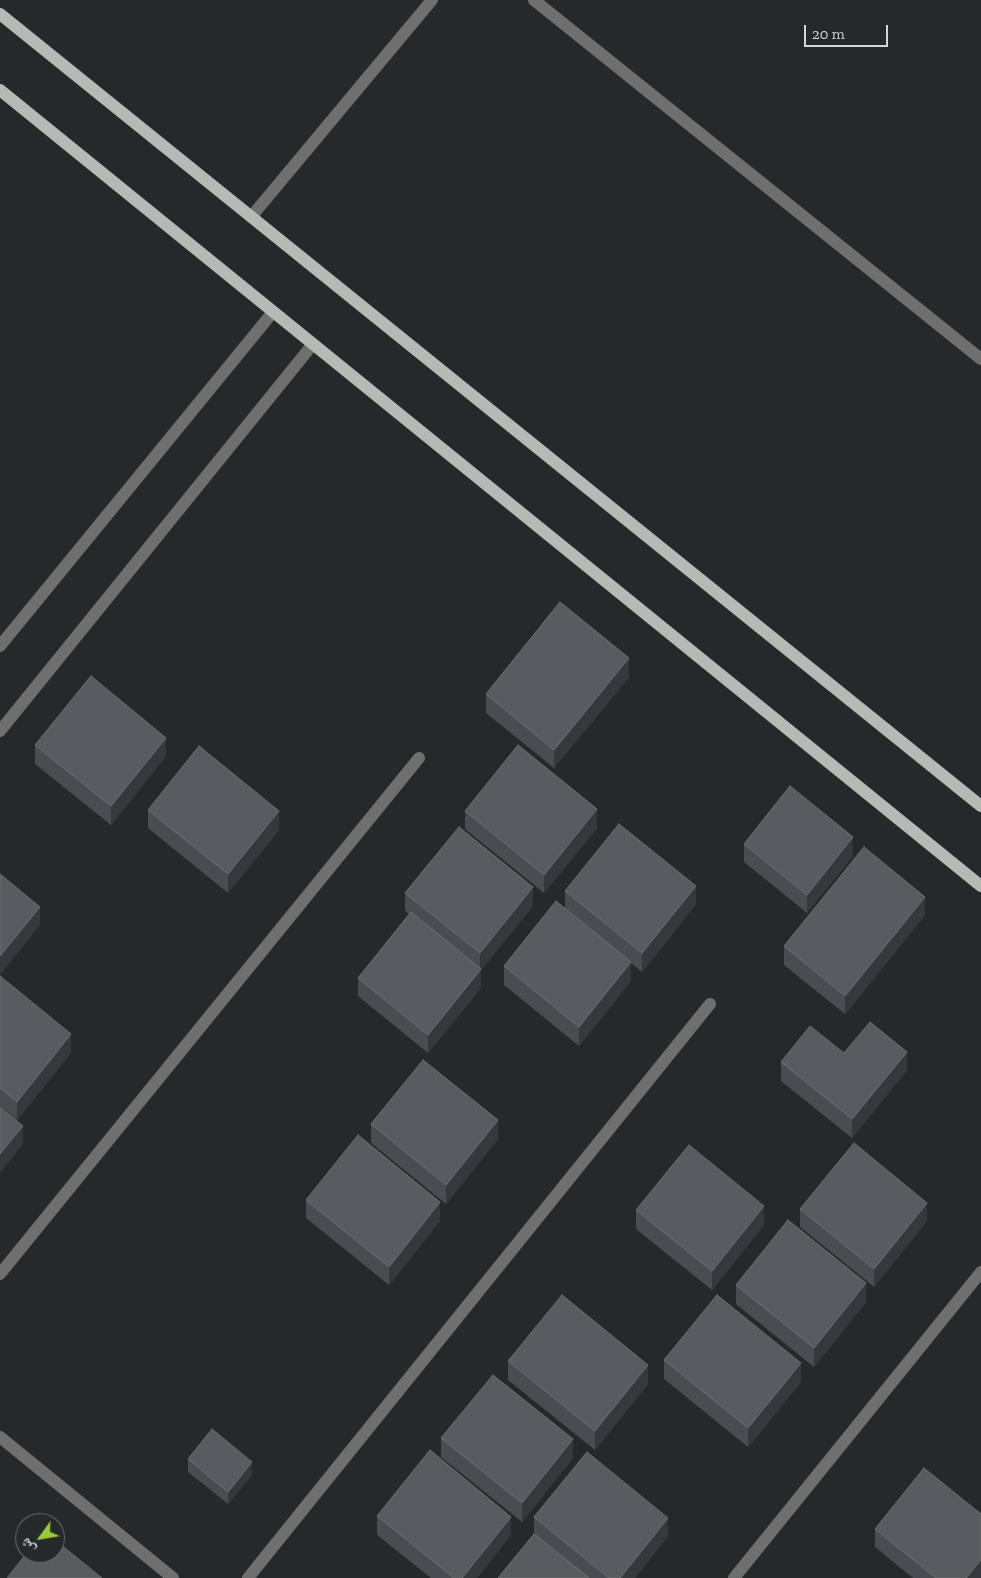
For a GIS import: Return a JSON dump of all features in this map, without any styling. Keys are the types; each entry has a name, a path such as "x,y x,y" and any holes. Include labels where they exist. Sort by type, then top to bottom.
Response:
{"main road":[{"path":"0,14 981,806"},
{"path":"0,90 981,886"}],"street":[{"path":"251,217 432,0"},
{"path":"534,0 981,359"},
{"path":"0,646 274,312"},
{"path":"0,731 313,344"},
{"path":"0,1274 419,758"},
{"path":"248,1578 710,1004"},
{"path":"734,1578 981,1272"},
{"path":"0,1436 173,1578"}],"building":[{"path":"560,602 629,658 554,750 486,694"},
{"path":"91,676 166,738 111,806 35,745"},
{"path":"518,745 597,809 544,875 465,811"},
{"path":"199,746 279,811 228,874 148,810"},
{"path":"790,786 853,837 807,895 744,844"},
{"path":"619,824 696,886 642,953 565,891"},
{"path":"459,827 533,887 480,953 405,893"},
{"path":"864,847 925,897 845,996 784,946"},
{"path":"0,874 40,907 0,956"},
{"path":"556,901 631,962 579,1027 504,966"},
{"path":"411,912 481,969 428,1035 358,978"},
{"path":"0,976 71,1034 17,1102 0,1088"},
{"path":"870,1022 907,1052 852,1119 781,1062 810,1026 844,1053"},
{"path":"423,1060 498,1120 446,1185 371,1124"},
{"path":"0,1107 23,1126 0,1154"},
{"path":"358,1135 440,1202 389,1267 306,1200"},
{"path":"854,1143 927,1203 874,1269 800,1209"},
{"path":"689,1145 764,1206 712,1271 636,1210"},
{"path":"788,1220 866,1283 814,1348 736,1285"},
{"path":"562,1295 648,1365 595,1431 508,1361"},
{"path":"717,1295 801,1363 748,1428 664,1360"},
{"path":"493,1375 573,1439 522,1503 441,1438"},
{"path":"212,1429 252,1462 228,1492 188,1459"},
{"path":"430,1450 511,1517 462,1578 454,1578 377,1516"},
{"path":"587,1452 668,1518 620,1578 609,1578 534,1517"},
{"path":"924,1468 981,1514 981,1560 966,1578 936,1578 875,1529"},
{"path":"534,1534 589,1578 498,1578"},
{"path":"65,1548 102,1578 7,1578 19,1563 65,1563"}]}
